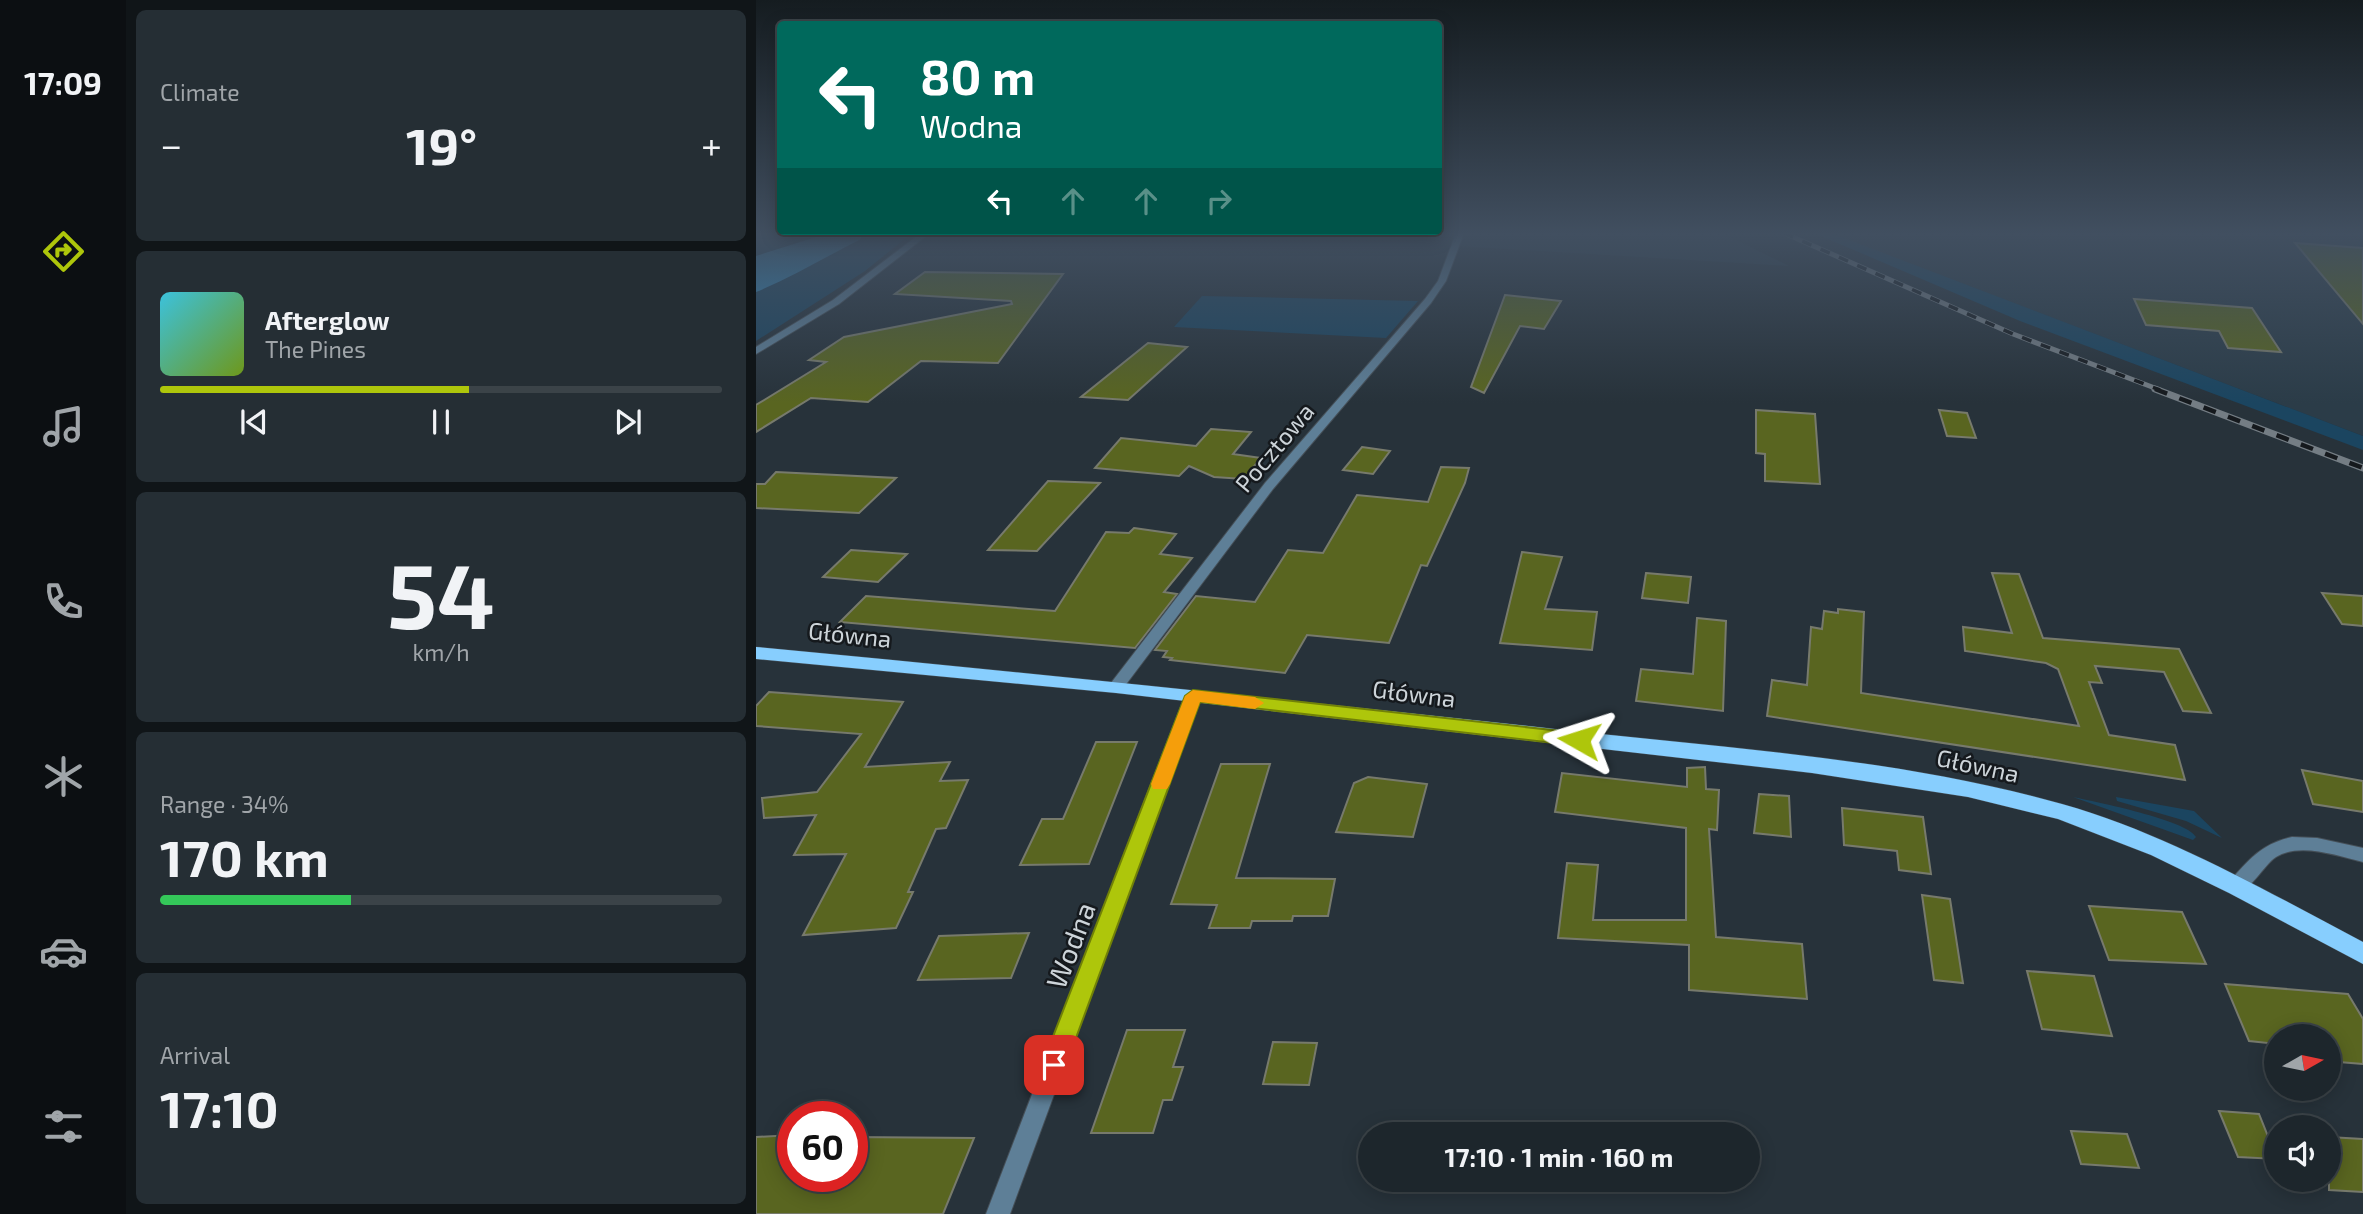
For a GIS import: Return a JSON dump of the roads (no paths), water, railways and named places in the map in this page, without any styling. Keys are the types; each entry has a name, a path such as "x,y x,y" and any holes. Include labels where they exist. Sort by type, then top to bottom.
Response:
{"main road":[{"name":"Główna","path":"756,653 1116,687 1812,765 1968,789 2062,813 2159,849 2237,886"},
{"path":"2237,886 2363,954"}],"street":[{"path":"756,351 852,290"},
{"name":"Pocztowa","path":"1116,687 1269,486 1436,290"},
{"name":"Wodna","path":"998,1214 1193,696"},
{"path":"2237,886 2272,850 2287,846 2319,847 2363,855"}],"railway":[{"path":"1912,290 2013,334 2160,390"},
{"path":"2155,389 2363,468"}]}
